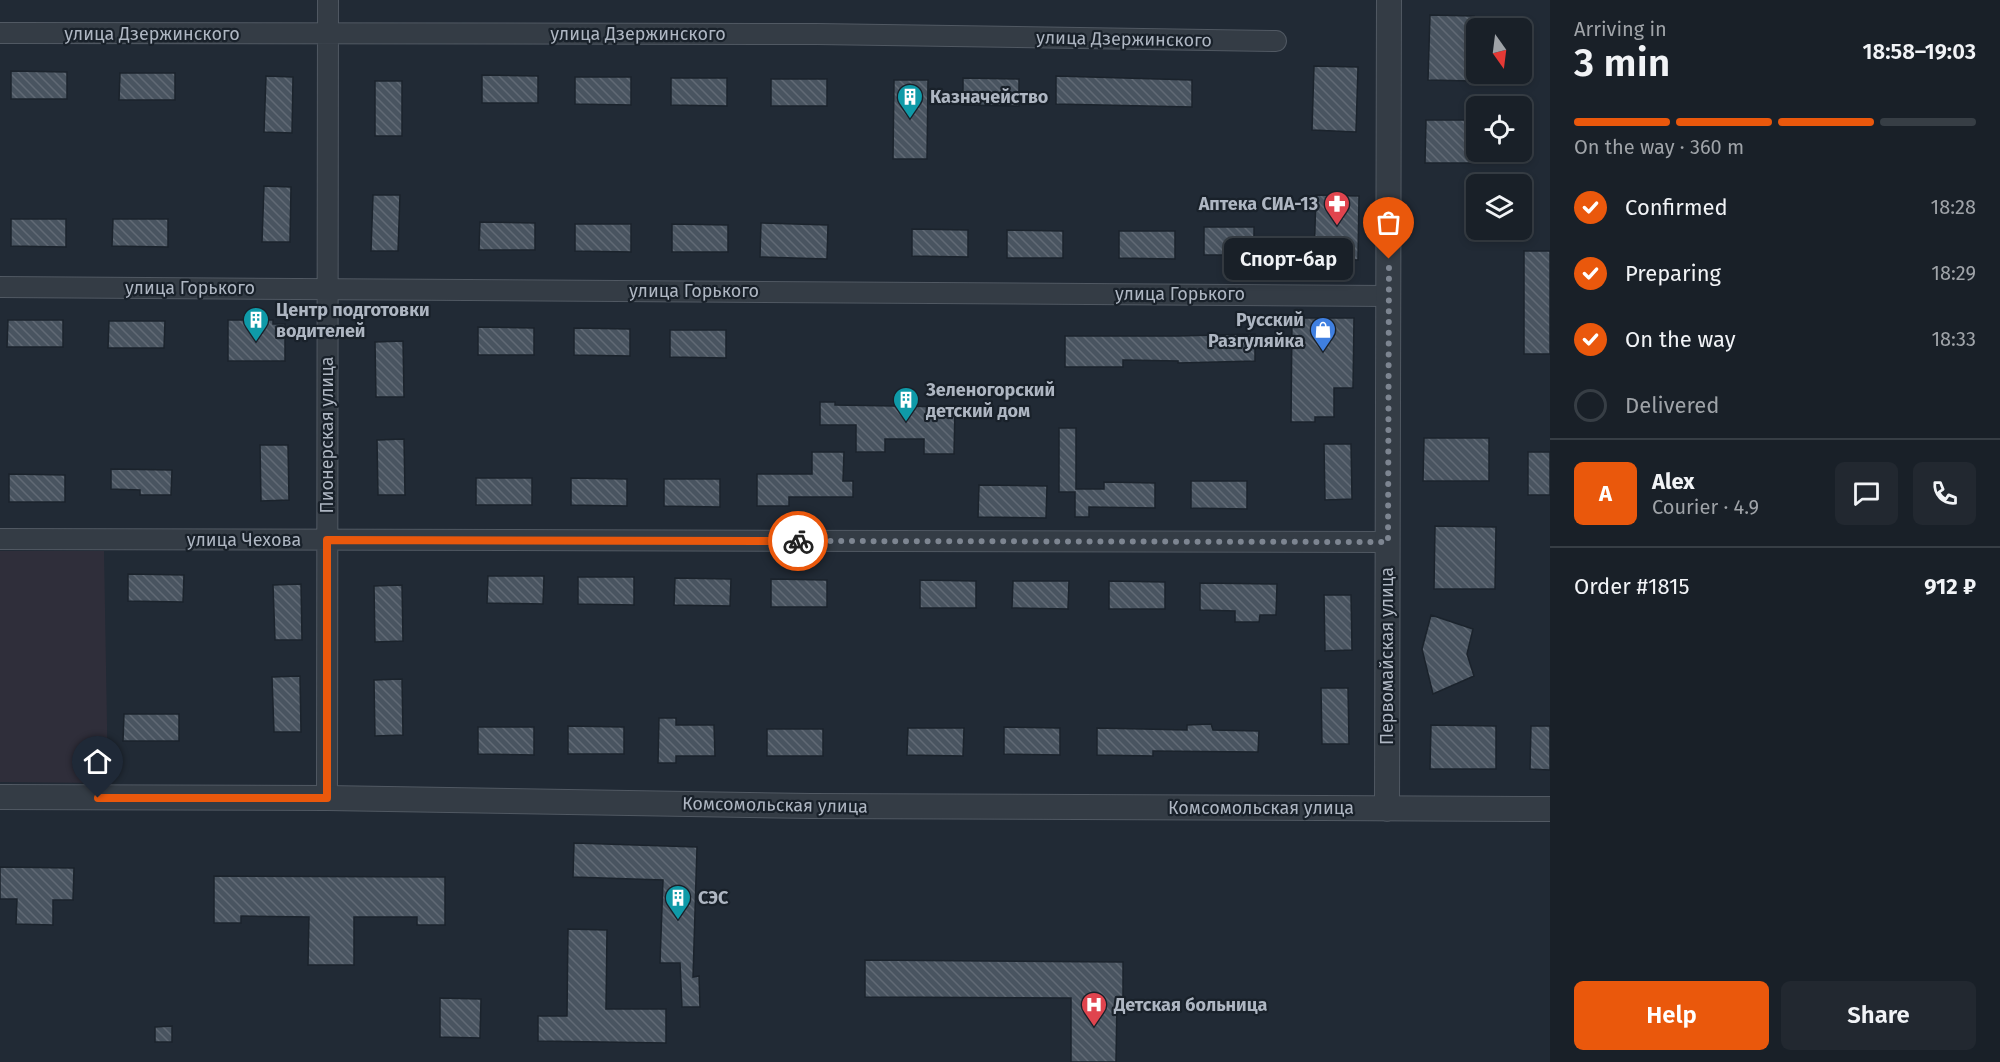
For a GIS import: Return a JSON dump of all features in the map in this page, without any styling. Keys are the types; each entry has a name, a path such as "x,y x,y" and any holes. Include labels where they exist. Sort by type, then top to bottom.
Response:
{"street":[{"name":"Пионерская улица","path":"327,798 328,0"},
{"name":"Первомайская улица","path":"1387,809 1389,0"},
{"name":"улица Дзержинского","path":"0,33 817,34 1276,41"},
{"name":"улица Горького","path":"0,287 1388,296"},
{"name":"улица Чехова","path":"0,539 1388,542"},
{"name":"Комсомольская улица","path":"0,797 327,798 811,806 1550,809"}],"shaded area":[{"path":"0,551 104,551 108,783 0,782"}],"building":[{"path":"1430,15 1474,16 1474,18 1466,18 1466,81 1428,80"},
{"path":"1314,66 1358,67 1356,132 1312,130"},
{"path":"11,71 67,72 67,99 11,99"},
{"path":"120,73 175,73 175,100 119,100"},
{"path":"482,75 538,76 538,103 482,103"},
{"path":"266,76 293,77 292,133 264,132"},
{"path":"1056,76 1192,80 1192,107 1056,104"},
{"path":"575,77 631,77 631,105 575,104"},
{"path":"671,78 727,78 727,106 671,105"},
{"path":"963,78 1019,79 1019,106 963,105"},
{"path":"771,79 827,79 827,106 771,106"},
{"name":"Казначейство","path":"894,80 928,80 927,159 893,159"},
{"path":"375,81 402,81 402,136 375,136"},
{"path":"1426,120 1466,120 1466,162 1476,163 1425,163"},
{"path":"264,186 291,187 290,242 262,242"},
{"path":"373,195 400,195 398,251 371,251"},
{"name":"Аптека СИА-13","path":"1316,195 1359,196 1358,260 1314,259"},
{"path":"11,219 66,219 66,247 11,246"},
{"path":"113,219 168,219 168,247 112,246"},
{"path":"480,222 535,223 535,250 479,250"},
{"path":"761,223 828,225 827,259 760,257"},
{"path":"575,224 631,224 631,252 575,251"},
{"path":"672,224 728,225 728,252 672,252"},
{"path":"1204,227 1254,227 1254,255 1204,255"},
{"path":"912,229 968,230 968,257 912,256"},
{"path":"1007,230 1063,231 1063,258 1007,258"},
{"path":"1119,231 1175,231 1175,259 1119,258"},
{"path":"1524,251 1550,251 1550,354 1524,354"},
{"name":"Русский Разгуляйка","path":"1292,318 1354,318 1353,388 1334,388 1334,417 1315,417 1315,422 1291,422"},
{"path":"8,320 63,320 63,347 7,347"},
{"name":"Центр подготовки водителей","path":"228,320 273,320 273,324 285,324 285,361 228,361"},
{"path":"109,321 165,321 164,348 108,348"},
{"path":"478,327 534,328 534,355 478,355"},
{"path":"574,328 630,329 630,356 574,355"},
{"path":"670,330 726,330 726,358 670,357"},
{"path":"1255,334 1255,361 1178,363 1178,361 1123,360 1123,367 1065,367 1065,336"},
{"path":"403,341 404,397 376,397 375,342"},
{"name":"Зеленогорский детский дом","path":"820,402 835,402 835,405 955,407 954,454 924,454 924,439 885,439 885,452 856,452 856,425 820,425"},
{"path":"1059,428 1076,428 1076,489 1104,489 1104,482 1155,483 1155,508 1089,507 1089,517 1075,517 1075,492 1059,492"},
{"path":"1424,438 1489,438 1489,481 1423,481"},
{"path":"404,439 405,495 378,495 377,440"},
{"path":"1324,444 1351,444 1352,499 1325,500"},
{"path":"260,445 288,445 289,500 261,501"},
{"path":"812,452 844,452 843,481 853,481 853,497 789,497 789,506 757,506 757,474 812,474"},
{"path":"1528,452 1550,452 1550,495 1528,495"},
{"path":"111,469 172,470 171,495 140,495 140,490 111,489"},
{"path":"9,474 65,475 65,502 9,502"},
{"path":"476,478 532,478 532,505 476,505"},
{"path":"571,478 627,479 627,506 571,505"},
{"path":"664,479 720,479 720,507 664,506"},
{"path":"1191,481 1247,481 1247,509 1191,508"},
{"path":"979,485 1047,486 1046,518 978,517"},
{"path":"1435,526 1496,527 1495,589 1434,589"},
{"path":"128,574 184,575 183,602 128,601"},
{"path":"488,576 544,576 543,604 487,603"},
{"path":"578,577 634,577 634,605 578,604"},
{"path":"675,578 731,579 730,606 674,605"},
{"path":"771,579 827,580 827,607 771,607"},
{"path":"920,580 976,581 976,608 920,608"},
{"path":"1013,581 1069,581 1068,609 1012,608"},
{"path":"1109,581 1165,582 1165,609 1109,609"},
{"path":"1200,583 1277,584 1276,615 1260,615 1259,622 1235,622 1235,611 1200,610"},
{"path":"301,584 302,640 275,640 273,585"},
{"path":"402,585 403,641 375,642 374,586"},
{"path":"1324,595 1351,595 1352,650 1325,651"},
{"path":"1431,615 1473,629 1467,654 1474,676 1433,694 1422,649"},
{"path":"300,676 301,732 274,732 272,677"},
{"path":"402,679 403,735 375,736 374,680"},
{"path":"1321,688 1348,688 1349,744 1322,744"},
{"path":"124,714 179,714 179,741 123,741"},
{"path":"659,718 676,718 676,725 714,725 715,756 676,756 676,763 658,763"},
{"path":"1211,724 1213,730 1259,731 1258,752 1153,751 1153,756 1097,755 1097,728 1187,730 1187,725"},
{"path":"1431,725 1496,726 1496,769 1430,769"},
{"path":"568,726 624,727 624,754 568,754"},
{"path":"1531,726 1550,726 1550,770 1530,769"},
{"path":"478,727 534,727 534,755 478,754"},
{"path":"1004,727 1060,728 1060,755 1004,754"},
{"path":"908,728 964,728 963,756 907,755"},
{"path":"767,729 823,729 823,756 767,756"},
{"name":"СЭС","path":"574,843 697,847 693,977 699,976 700,1007 682,1007 680,963 660,963 663,880 573,877"},
{"path":"0,867 74,868 73,900 53,900 53,925 16,924 17,899 0,899"},
{"path":"214,876 445,877 445,925 417,925 417,917 354,917 354,965 308,965 309,917 241,916 241,923 214,923"},
{"path":"568,929 607,930 606,1009 666,1009 666,1043 538,1041 538,1016 567,1016"},
{"name":"Детская больница","path":"865,960 1123,962 1123,998 1117,998 1116,1062 1071,1062 1071,998 865,997"},
{"path":"440,998 481,999 480,1038 440,1037"},
{"path":"172,1026 172,1042 155,1042 155,1027"}],"way so far":[{"path":"798,541 1388,542 1389,259"}],"place":[{"name":"Казначейство","path":"910,120"},
{"name":"Аптека СИА-13","path":"1337,227"},
{"name":"Спорт-бар","path":"1389,259"},
{"name":"Центр подготовки водителей","path":"256,343"},
{"name":"Русский Разгуляйка","path":"1323,353"},
{"name":"Зеленогорский детский дом","path":"906,423"},
{"name":"СЭС","path":"678,921"},
{"name":"Детская больница","path":"1094,1028"}],"route":[{"path":"98,798 327,798 327,540 798,541"}]}
